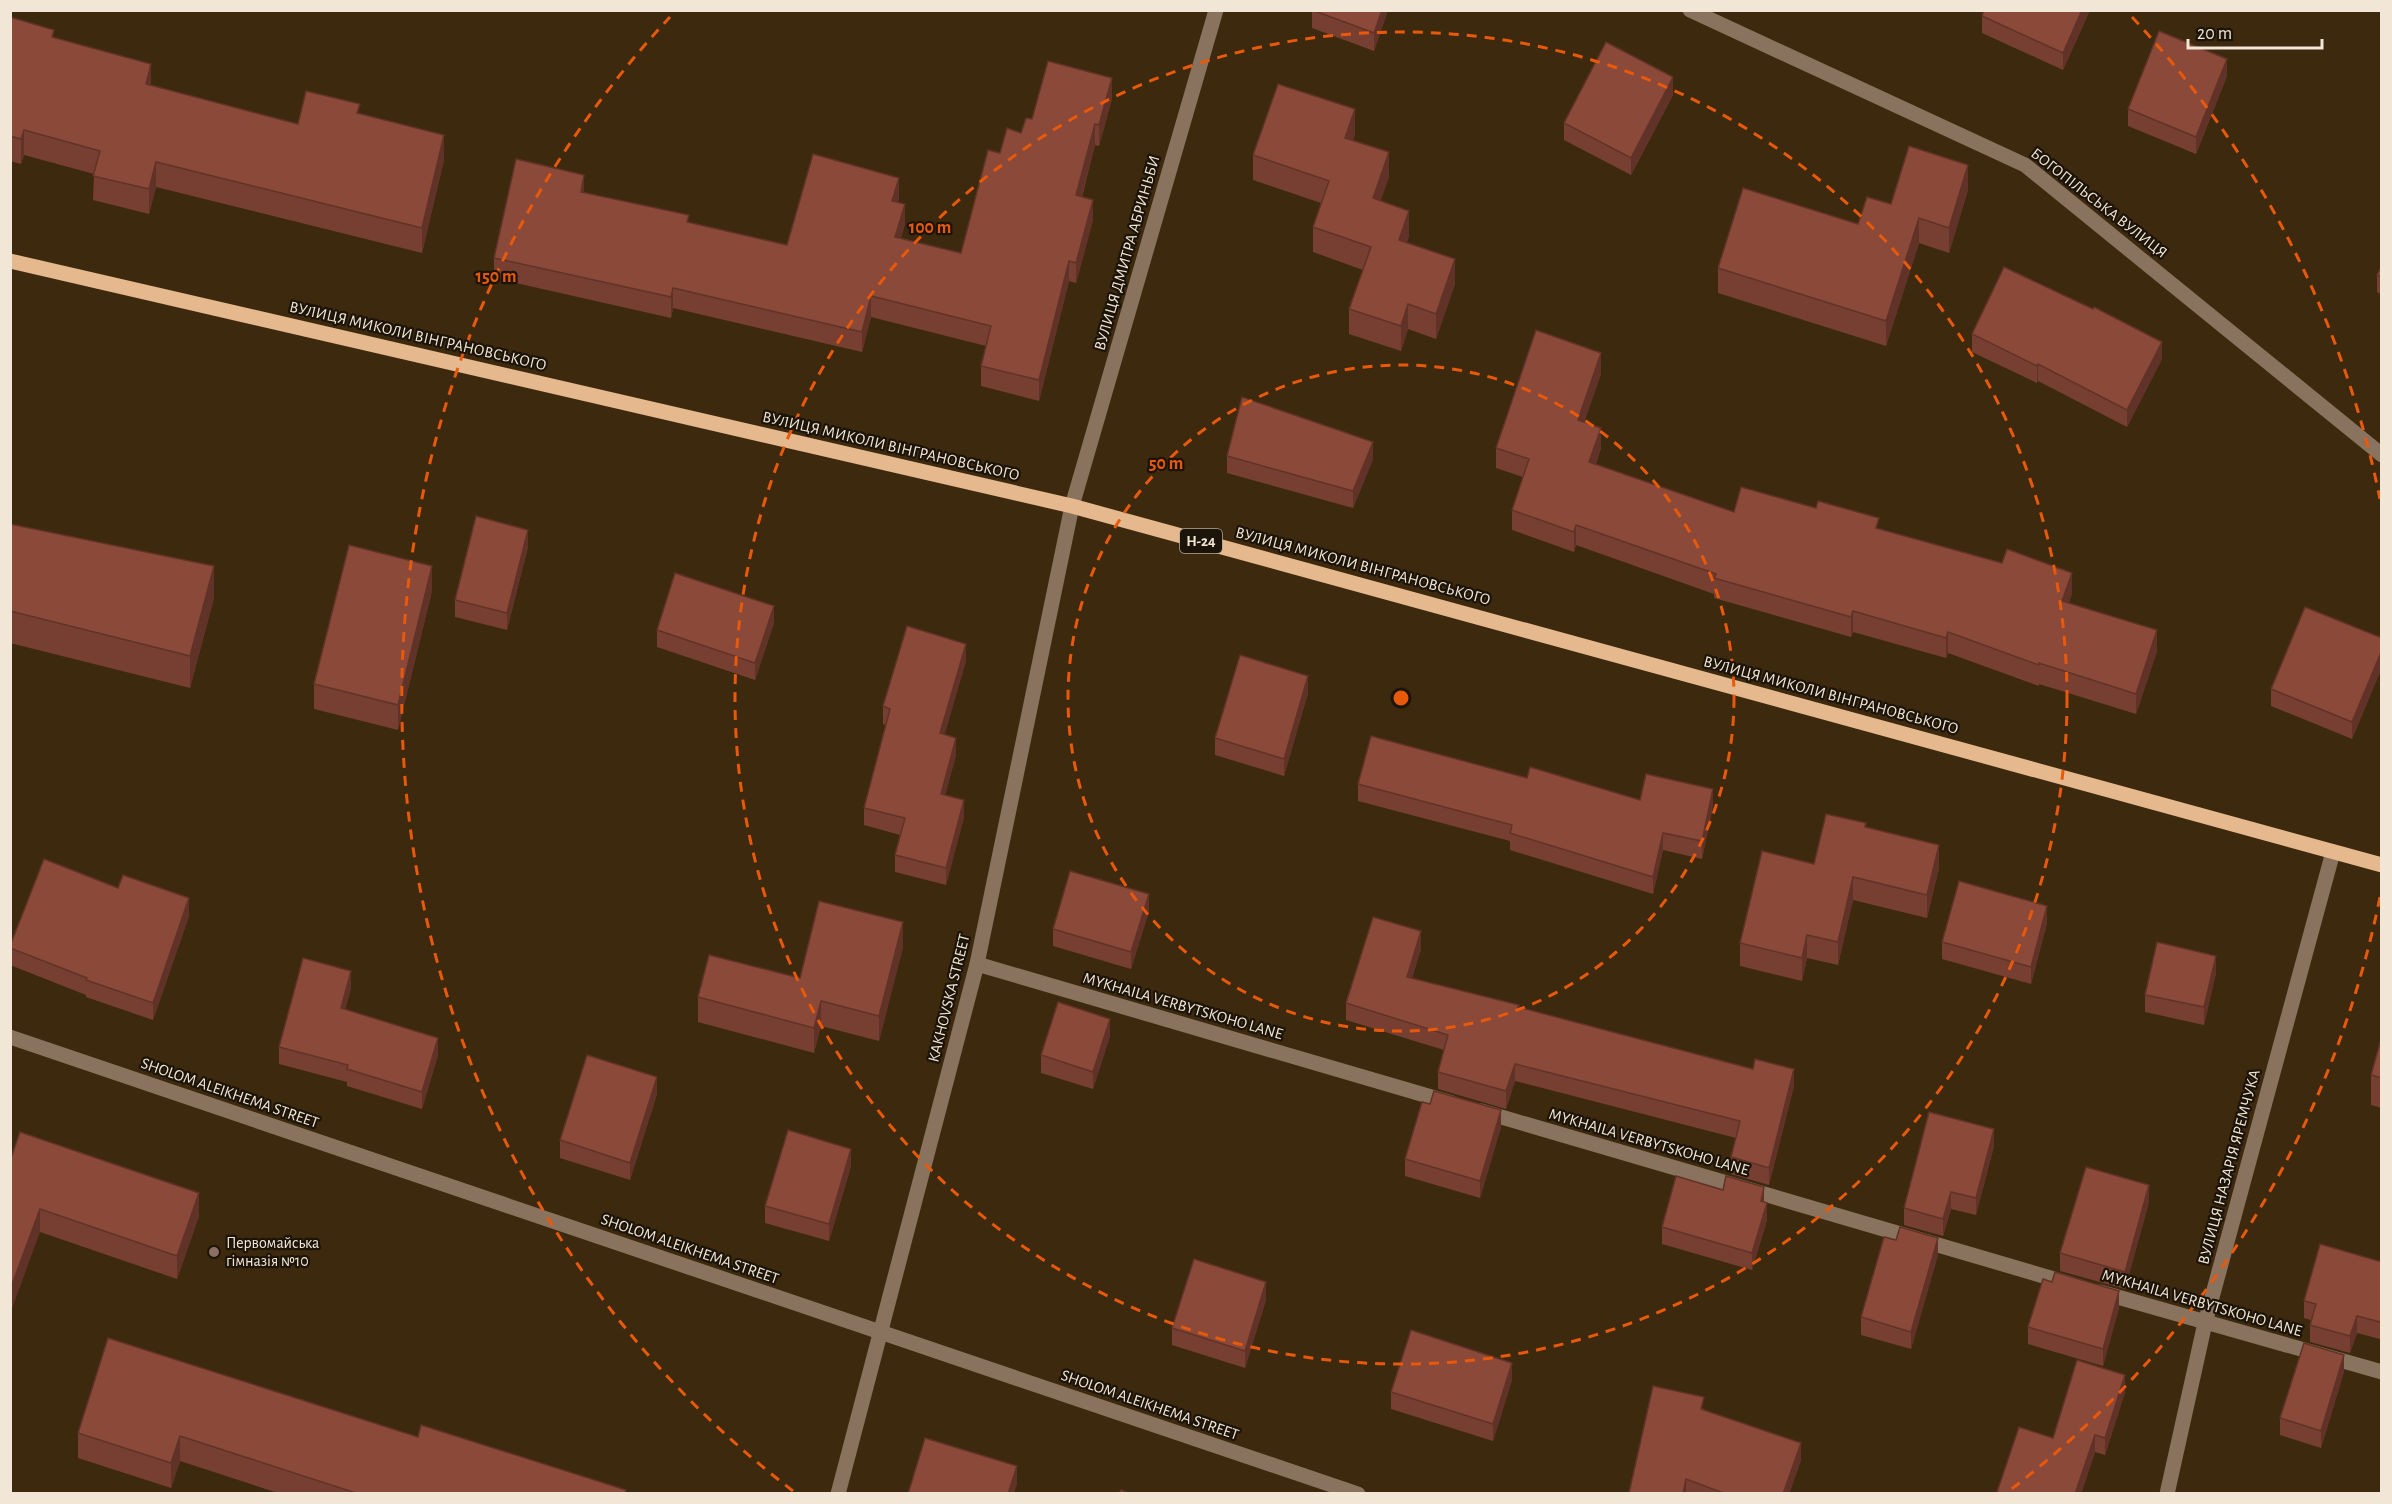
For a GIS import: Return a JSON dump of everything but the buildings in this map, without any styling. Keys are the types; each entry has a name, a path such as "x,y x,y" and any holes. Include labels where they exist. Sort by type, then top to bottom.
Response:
{"main road":[{"name":"ВУЛИЦЯ МИКОЛИ ВІНГРАНОВСЬКОГО","path":"10,261 1072,506 2382,865"}],"street":[{"name":"ВУЛИЦЯ ДМИТРА АБРИНЬБИ","path":"1072,506 1216,10"},
{"name":"БОГОПІЛЬСЬКА ВУЛИЦЯ","path":"1690,10 2025,165 2382,455"},
{"name":"KAKHOVSKA STREET","path":"838,1494 882,1334 977,964 1072,506"},
{"name":"ВУЛИЦЯ НАЗАРІЯ ЯРЕМЧУКА","path":"2167,1494 2205,1323 2333,852"},
{"name":"MYKHAILA VERBYTSKOHO LANE","path":"977,964 2205,1323 2382,1372"},
{"name":"SHOLOM ALEIKHEMA STREET","path":"10,1037 1358,1494"}],"place":[{"name":"Первомайська гімназія №10","path":"214,1252"}]}
